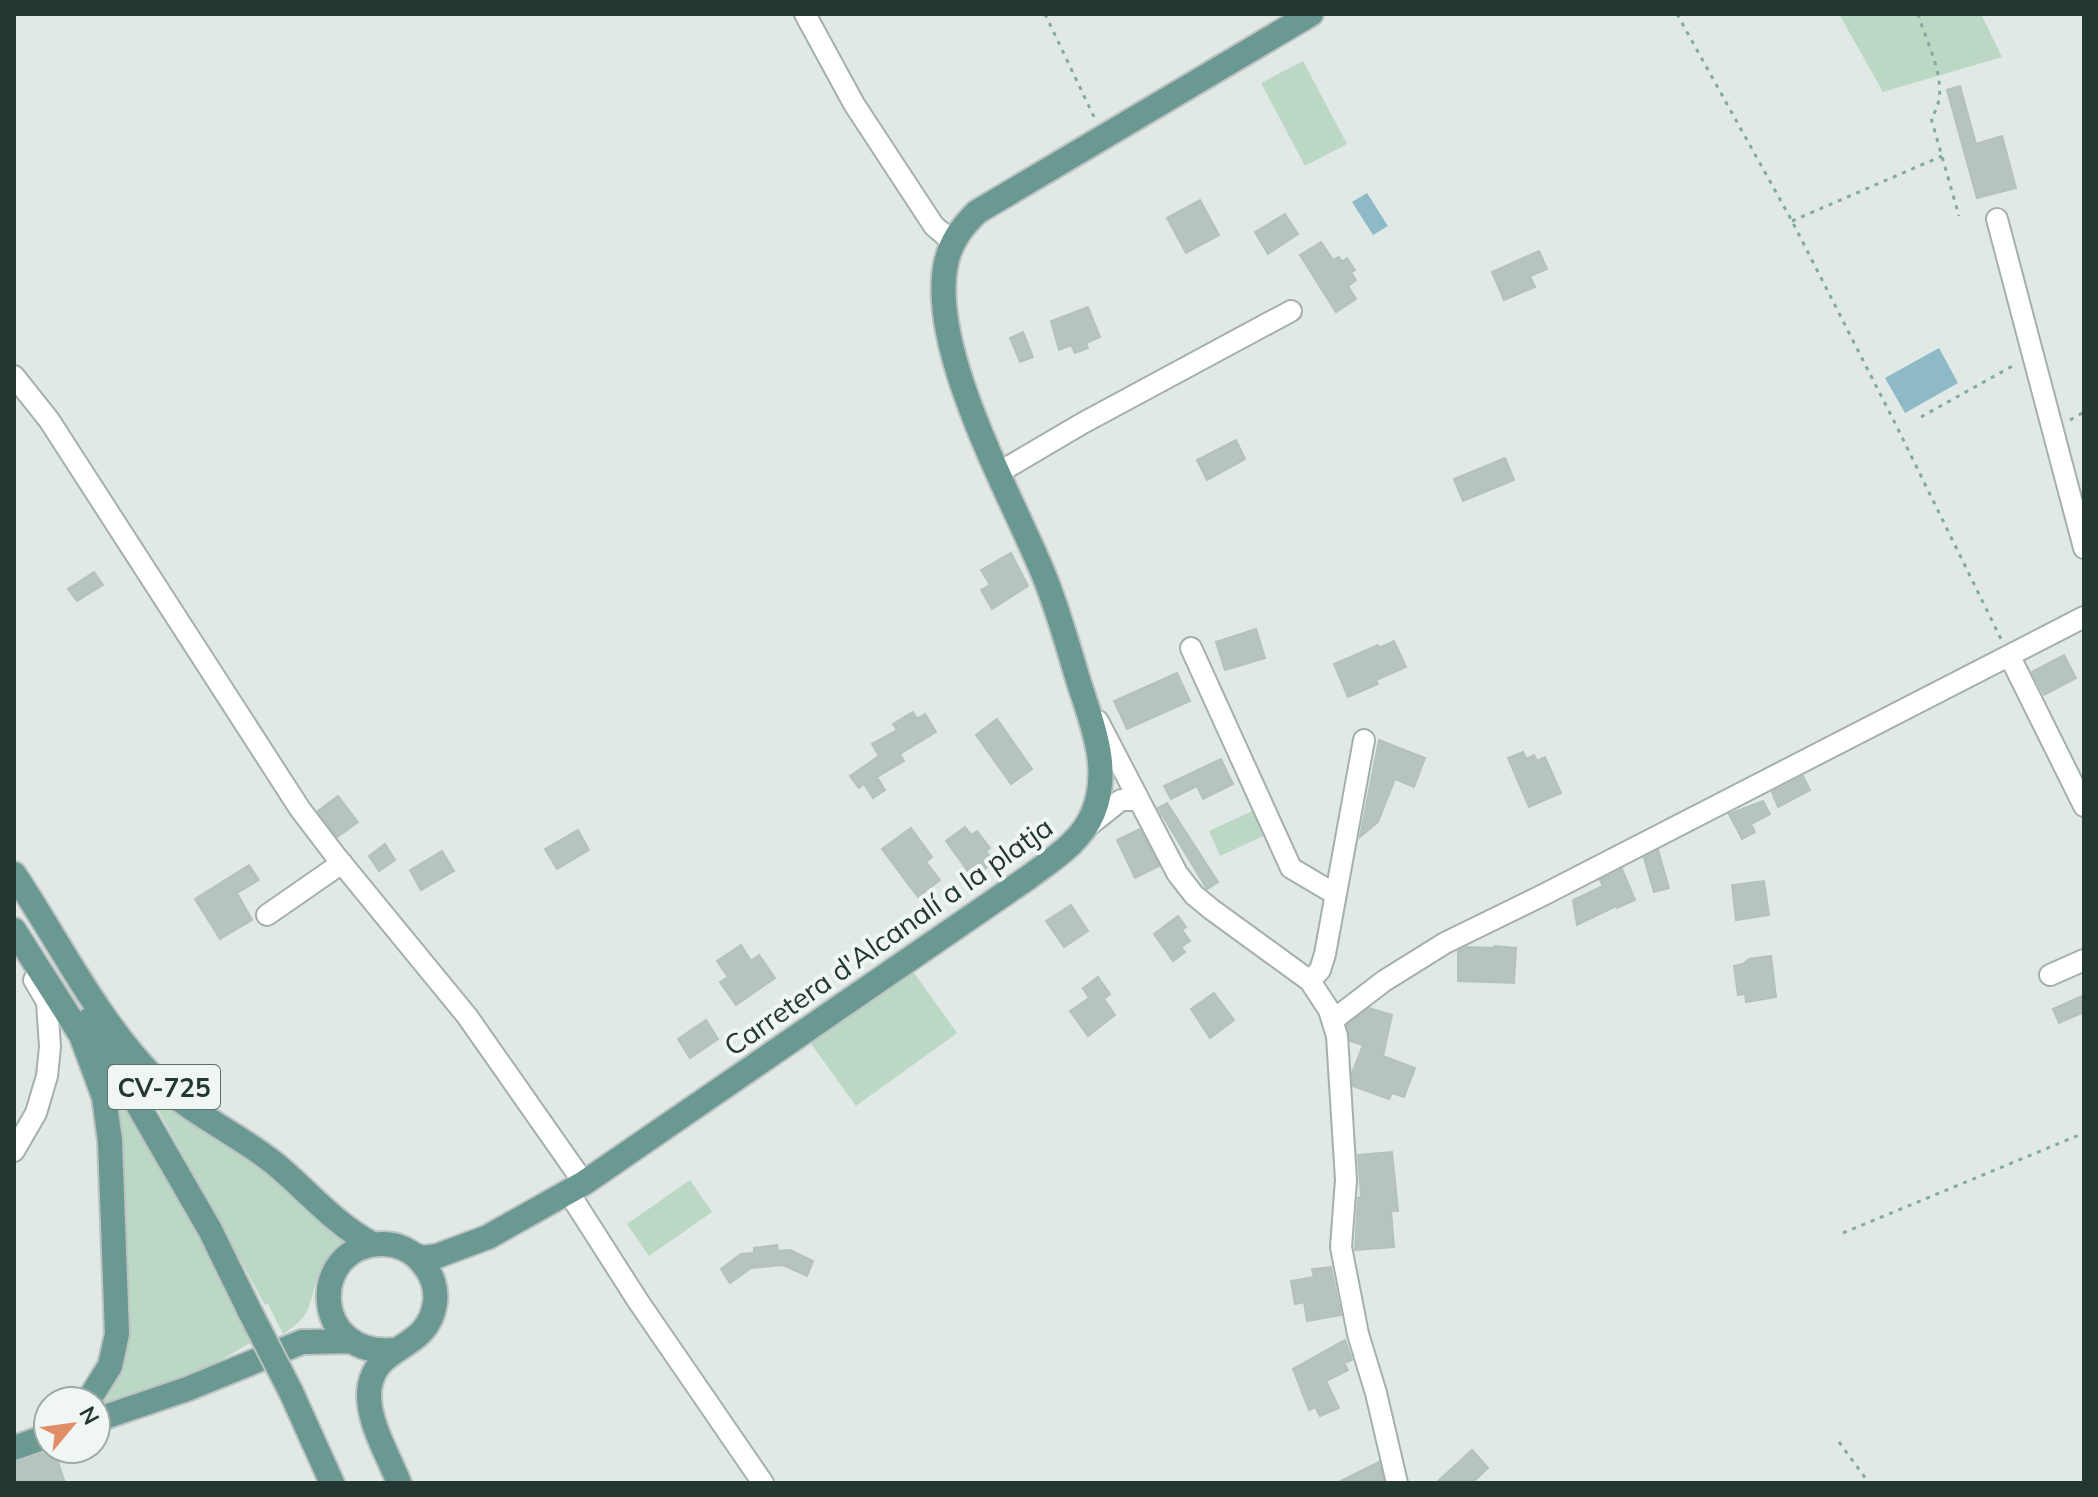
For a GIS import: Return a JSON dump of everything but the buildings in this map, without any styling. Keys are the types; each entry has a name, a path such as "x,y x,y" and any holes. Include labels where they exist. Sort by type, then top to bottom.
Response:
{"main road":[{"name":"Carretera d'Alcanalí a la platja","path":"436,1296 449,1266 488,1237 576,1188 1029,877 1079,837 1092,815 1100,792 1097,741 1043,573 967,395 952,346 945,290 946,264 961,228 977,212 1311,14"},
{"name":"CV-725","path":"14,874 96,1004 128,1049 157,1080 174,1095 261,1153 294,1180 327,1214 372,1244"},
{"name":"CV-725","path":"14,902 145,1115 210,1230 291,1392 332,1483"},
{"name":"CV-725","path":"14,930 81,1035 96,1069 108,1119 116,1345 98,1385"},
{"name":"Carretera d'Alcanalí a la platja","path":"415,1255 423,1258 437,1256 488,1237"},
{"path":"249,1362 308,1323 328,1290 333,1274 343,1260 356,1250 372,1244 402,1247 415,1255 426,1266 433,1281 436,1296 433,1314 425,1330 412,1342 396,1350 374,1372 369,1394 376,1426 399,1483"},
{"path":"328,1290 329,1309 337,1327 350,1341 365,1349 396,1350"},
{"path":"112,1415 187,1389 302,1342 350,1341"}],"street":[{"path":"805,14 854,104 934,226 953,242"},
{"path":"1997,219 2084,548"},
{"path":"998,473 1083,423 1291,311"},
{"path":"14,376 49,420 300,809 467,1016 576,1188 638,1301 763,1483"},
{"path":"1333,1020 1384,981 1445,943 2084,617"},
{"path":"1191,648 1291,868 1335,894"},
{"path":"2010,657 2084,806"},
{"path":"1080,686 1177,873 1194,895 1310,981 1333,1020 1337,1036 1345,1157 1341,1247 1358,1334 1376,1393 1397,1483"},
{"path":"1310,981 1320,970 1325,954 1364,740"},
{"path":"1079,837 1094,820 1121,800 1137,800"},
{"path":"267,915 342,863"},
{"path":"14,946 47,1002 50,1047 43,1094 29,1127 14,1151"},
{"path":"2050,975 2084,960"}],"path":[{"path":"1045,14 1103,137"},
{"path":"1677,14 1792,221 2010,657"},
{"path":"1918,14 1941,95 1938,110 1931,118 1959,216"},
{"path":"1792,221 1942,156"},
{"path":"1921,417 2033,355"},
{"path":"1843,1233 2084,1133"},
{"path":"1839,1442 1869,1483"}],"green space":[{"path":"1839,14 1981,14 2002,57 1883,92"},
{"path":"1303,61 1347,144 1305,166 1261,83"},
{"path":"1257,809 1268,834 1220,856 1209,831"},
{"path":"912,970 957,1033 856,1106 809,1041"},
{"path":"144,1084 257,1159 326,1227 345,1240 321,1270 302,1319 283,1334 268,1304 265,1305"},
{"path":"114,1085 226,1287 252,1342 195,1375 112,1402 111,1385 120,1367"},
{"path":"690,1180 712,1212 649,1256 627,1224"}],"water":[{"path":"1367,193 1388,226 1373,235 1352,202"},
{"path":"1939,348 1958,383 1905,413 1885,378"}]}
